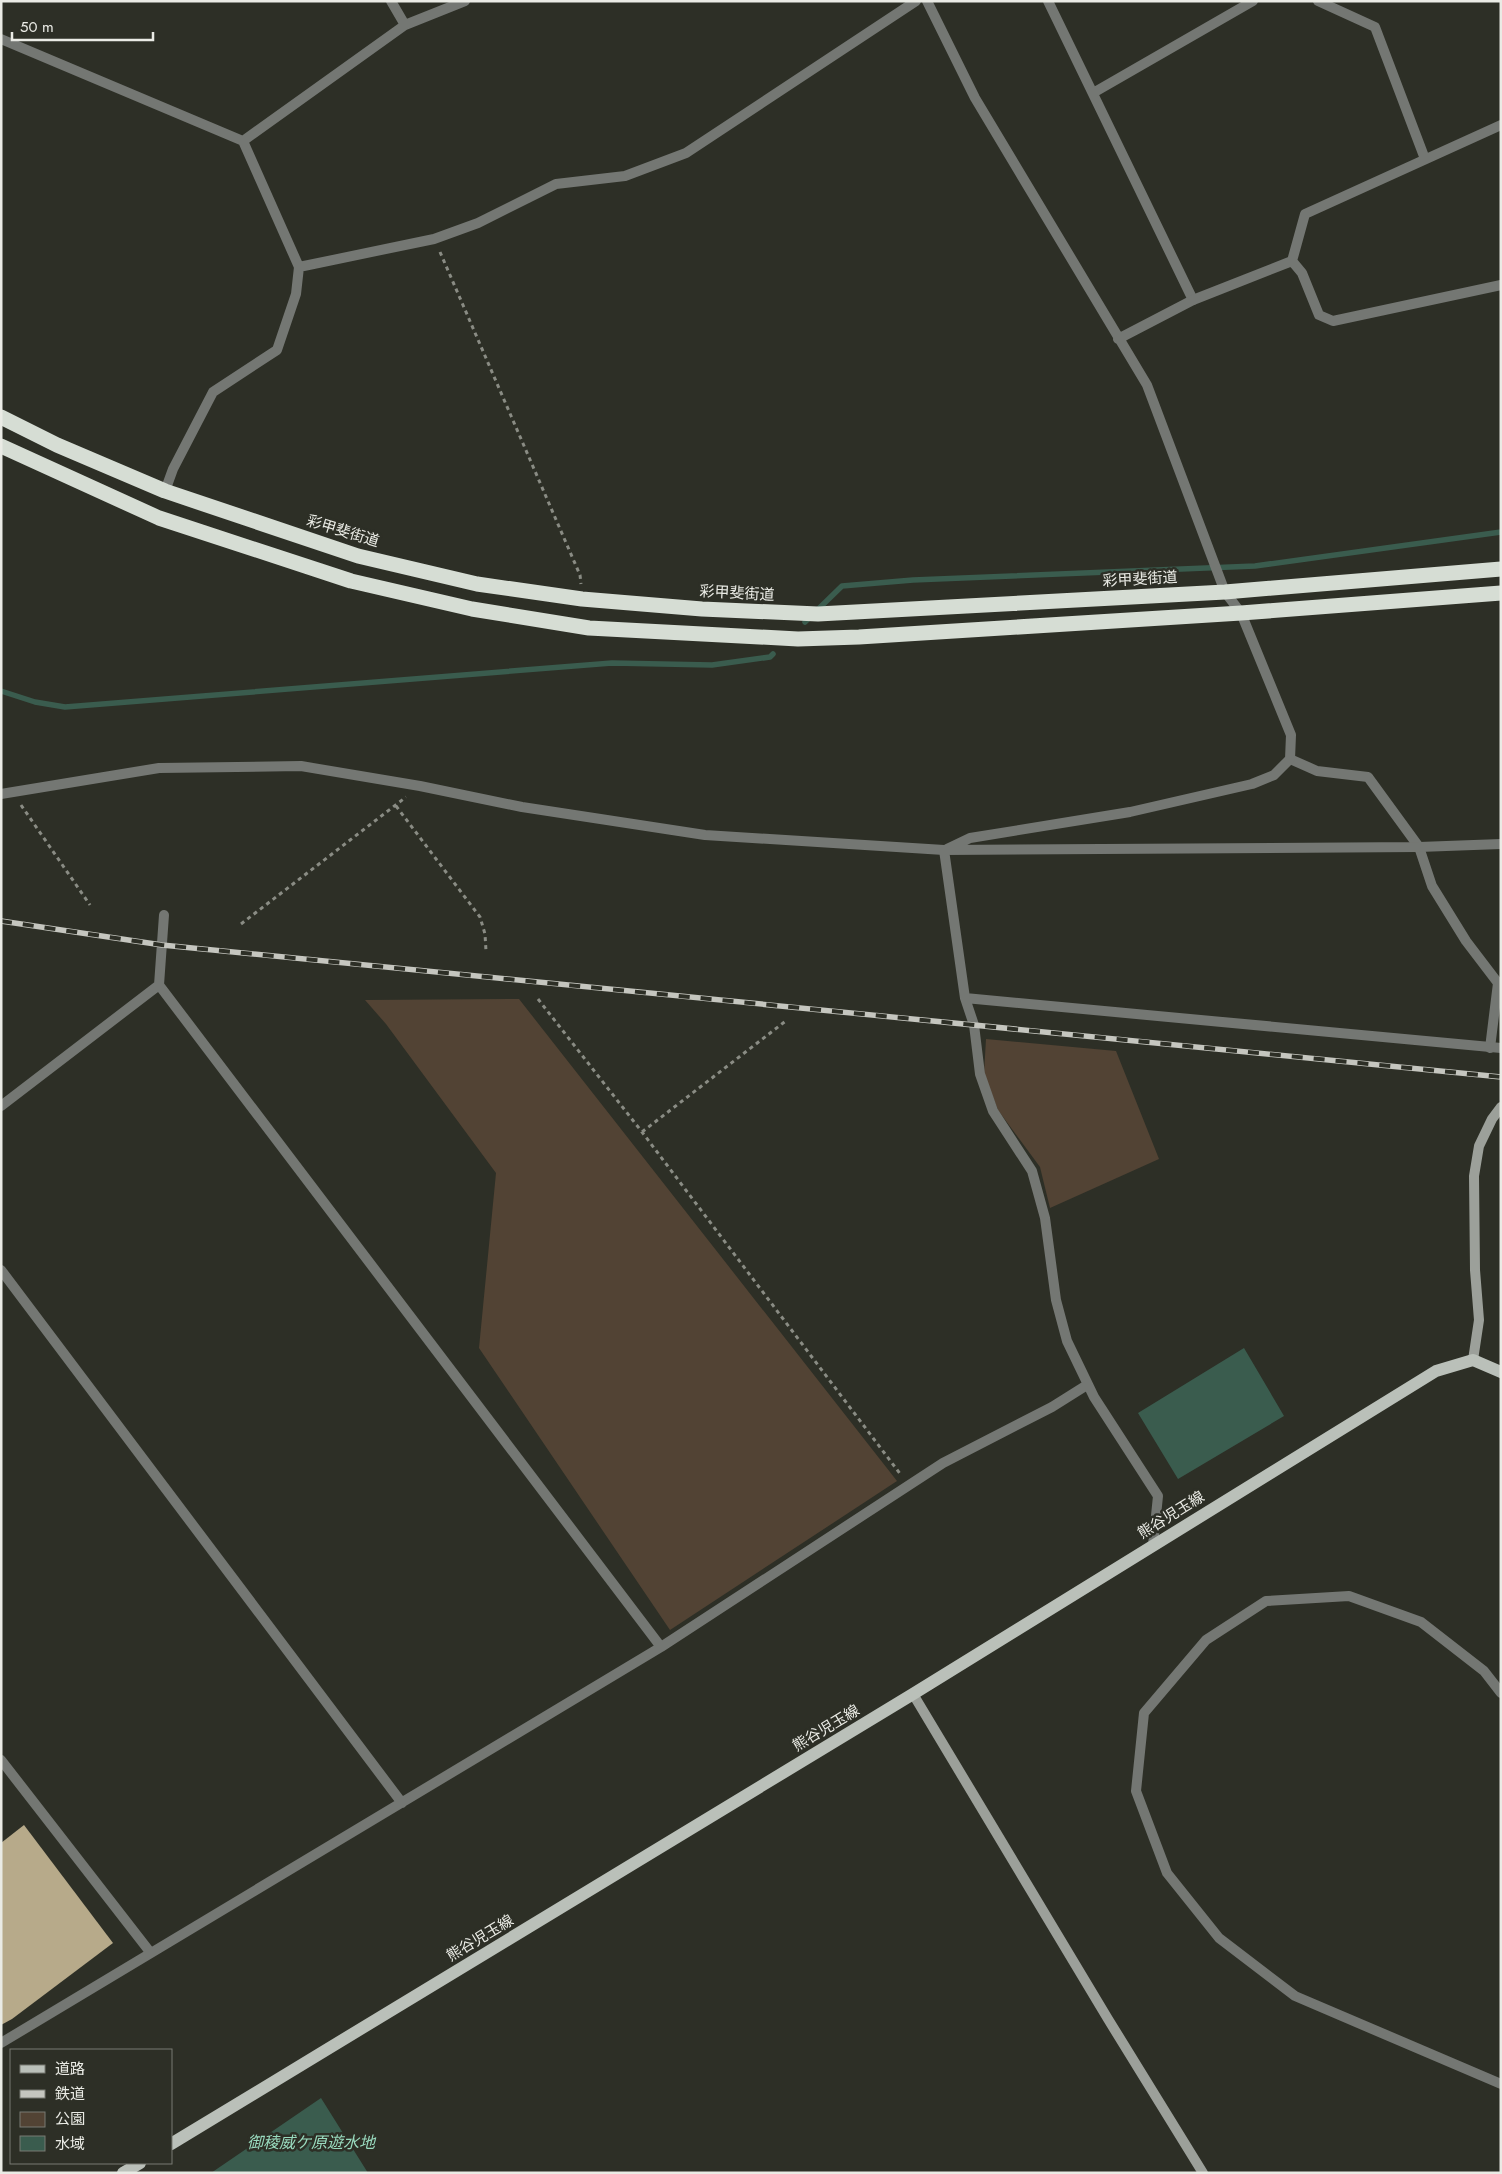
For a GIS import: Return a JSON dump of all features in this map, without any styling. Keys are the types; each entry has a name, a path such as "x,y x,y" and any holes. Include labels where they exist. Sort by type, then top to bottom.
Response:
{"highway":[{"name":"彩甲斐街道","path":"1,417 57,445 165,491 358,556 477,584 582,599 702,609 818,614 1225,592 1499,569"},
{"path":"1,446 159,518 351,582 472,609 589,628 798,638 859,638 1241,613 1501,593"}],"main road":[{"path":"1473,1360 1501,1372"},
{"name":"熊谷児玉線","path":"172,2143 914,1694 1436,1371 1473,1360"},
{"path":"123,2173 138,2164"}],"street":[{"path":"390,1 405,25"},
{"path":"243,141 405,25 465,1"},
{"path":"299,267 434,239 478,222 556,184 625,176 686,153 916,1"},
{"path":"927,1 974,98 1147,385 1225,592 1241,613 1291,735 1290,759 1274,775 1252,784 1130,812 970,838 944,850"},
{"path":"1048,1 1194,300"},
{"path":"1092,93 1253,1"},
{"path":"1318,1 1375,27 1426,159"},
{"path":"1,39 243,141 299,267 296,294 277,350 213,392 173,469 165,491"},
{"path":"1292,261 1305,214 1501,125"},
{"path":"1118,338 1194,300 1292,261"},
{"path":"1292,261 1302,274 1319,315 1333,321 1501,286"},
{"path":"965,998 1496,1048 1498,983 1466,941 1432,886 1419,847 1368,777 1317,771 1290,759"},
{"path":"1,794 159,768 301,766 420,786 522,807 705,835 944,850 1419,847 1501,844"},
{"path":"944,850 965,998 974,1025 980,1074 993,1111 1032,1171 1045,1218 1056,1300 1067,1340 1088,1385 1158,1496 1153,1545"},
{"path":"164,915 159,985 661,1647"},
{"path":"1,1106 159,985"},
{"path":"1473,1360 1479,1320 1475,1270 1474,1176 1479,1146 1492,1119 1501,1107"},
{"path":"1,1270 402,1803"},
{"path":"1,2043 661,1647 943,1463 1052,1407 1088,1385"},
{"path":"1501,1693 1484,1671 1421,1622 1349,1596 1266,1601 1206,1640 1144,1714 1136,1791 1167,1873 1219,1938 1295,1996 1501,2084"},
{"path":"914,1694 1108,2019 1203,2173"},
{"path":"1,1760 150,1952"}],"path":[{"path":"434,239 580,575 582,599"},
{"path":"241,924 420,786"},
{"path":"12,792 90,905"},
{"path":"396,806 480,917 485,934 486,951"},
{"path":"538,999 642,1132 909,1485"},
{"path":"642,1132 787,1020"}],"green space":[{"path":"519,999 897,1481 670,1630 479,1348 496,1173 386,1024 365,1000"},
{"path":"986,1039 1116,1051 1159,1159 1050,1208 1040,1167 998,1110 984,1074"}],"water":[{"path":"1244,1348 1284,1416 1178,1479 1138,1413"},
{"name":"御稜威ケ原遊水地","path":"321,2098 368,2173 211,2173"}],"building":[{"path":"24,1825 113,1943 12,2019 1,2025 1,1843"}],"waterway":[{"path":"805,622 842,586 913,580 1255,566 1501,532"},
{"path":"1,691 35,702 65,707 612,663 712,665 770,657 773,654"}],"railway":[{"path":"1,921 162,945 1501,1077"}]}
